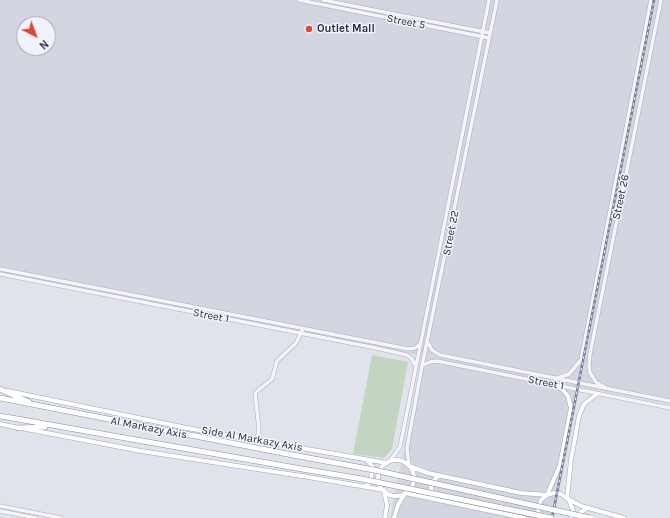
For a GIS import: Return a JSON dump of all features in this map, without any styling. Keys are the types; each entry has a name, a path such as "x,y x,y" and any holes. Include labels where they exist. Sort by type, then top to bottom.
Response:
{"highway":[{"path":"0,389 39,406"},
{"name":"Al Markazy Axis","path":"0,398 374,470 590,518"},
{"name":"Al Markazy Axis","path":"0,416 362,479 551,518"},
{"path":"18,428 54,426"}],"main road":[{"path":"539,518 539,504 548,495 559,471 566,440 570,403 565,392 555,385"},
{"name":"Side Al Markazy Axis","path":"0,389 187,428 367,460 389,462"},
{"path":"571,518 572,507 567,498 573,444 582,407 597,394"},
{"path":"0,424 141,451 365,487 384,491 396,496 410,490 414,482 414,473 410,466"},
{"path":"566,440 570,439 573,444"},
{"path":"365,487 370,482 373,467 367,460"},
{"path":"405,493 398,505 394,518 385,517 387,502 384,491 380,485 379,476 381,470 389,462 399,460 410,466 438,475 521,493 548,495 558,493 587,508 624,518"},
{"path":"433,498 431,486 438,475"},
{"path":"405,493 524,518"},
{"path":"578,518 580,513 587,508"}],"street":[{"name":"Street 5","path":"299,0 489,38"},
{"name":"Street 5","path":"323,0 490,33"},
{"name":"Street 22","path":"389,462 397,454 400,447 489,0"},
{"name":"Street 22","path":"410,466 407,448 422,366 428,343 497,0"},
{"name":"Street 26","path":"579,364 651,0"},
{"name":"Street 26","path":"589,366 608,263 661,0"},
{"path":"461,140 469,141"},
{"path":"439,254 446,255"},
{"path":"600,262 608,263"},
{"name":"Street 1","path":"0,269 408,349 415,348 421,343"},
{"name":"Street 1","path":"0,274 405,354 412,359 416,367"},
{"path":"101,294 102,289"},
{"path":"257,440 259,429 256,393 272,379 278,359 291,349 302,334 303,329"},
{"name":"Street 1","path":"428,343 437,354 670,401"},
{"name":"Street 1","path":"422,366 430,362 437,361 670,408"},
{"path":"555,379 569,374 579,364 589,366 592,377 606,388"},
{"path":"488,372 489,365"},
{"path":"400,447 407,448"},
{"path":"0,506 61,518"},
{"path":"0,511 36,518"}],"shaded area":[{"path":"0,0 670,0 670,404 580,387 554,518 390,518 423,356 0,272"}],"green space":[{"path":"372,355 408,362 392,449 384,458 353,454"}],"railway":[{"path":"552,518 654,0"}],"place":[{"name":"Outlet Mall","path":"309,29"}]}
